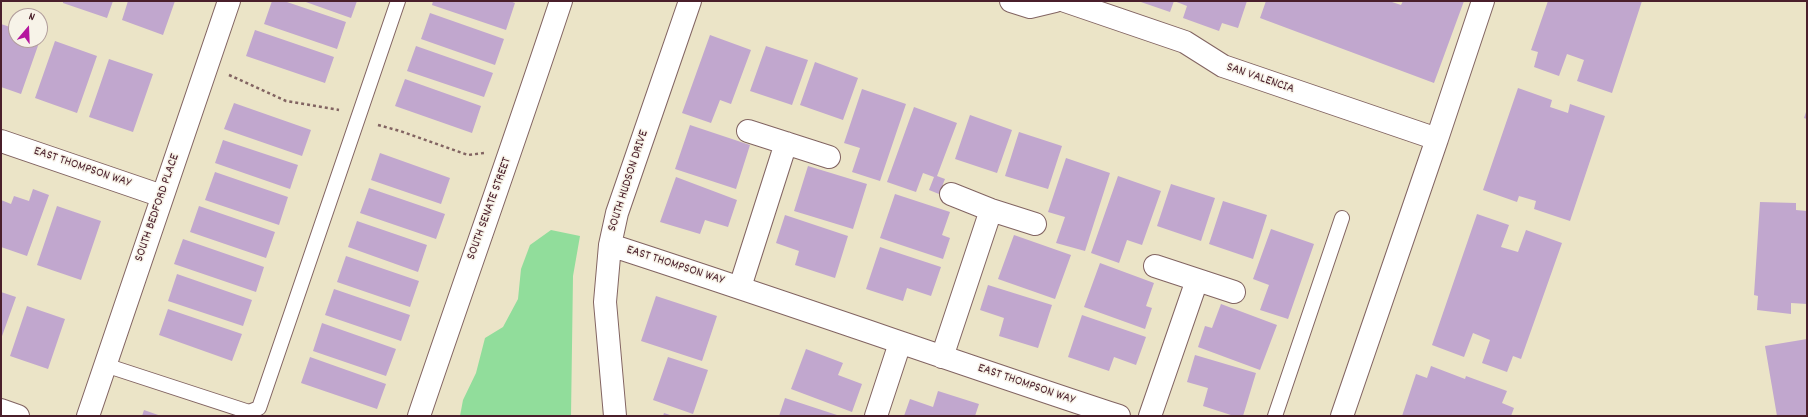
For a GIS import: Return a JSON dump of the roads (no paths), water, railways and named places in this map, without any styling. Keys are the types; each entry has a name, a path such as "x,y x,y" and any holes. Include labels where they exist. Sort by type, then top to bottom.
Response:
{"street":[{"name":"SOUTH BEDFORD PLACE","path":"88,416 229,1"},
{"name":"SOUTH SENATE STREET","path":"419,416 460,293 512,149 561,1"},
{"name":"SOUTH HUDSON DRIVE","path":"615,416 605,302 610,245 617,213 690,1"},
{"path":"1011,1 1030,7 1055,1"},
{"name":"SAN VALENCIA","path":"1065,1 1185,42 1223,66 1437,139"},
{"path":"1342,416 1483,1"},
{"path":"748,131 829,157"},
{"name":"EAST THOMPSON WAY","path":"1,141 162,196"},
{"name":"EAST THOMPSON WAY","path":"740,287 786,144"},
{"path":"951,194 991,210 1035,224"},
{"path":"942,357 991,210"},
{"name":"EAST THOMPSON WAY","path":"610,245 740,287 1113,415"},
{"path":"1155,266 1234,292"},
{"path":"1150,416 1197,280"},
{"path":"876,416 900,343"},
{"path":"1,410 18,416"}],"lane":[{"path":"105,365 249,412 259,408 398,1"},
{"path":"1275,416 1342,218"}]}
